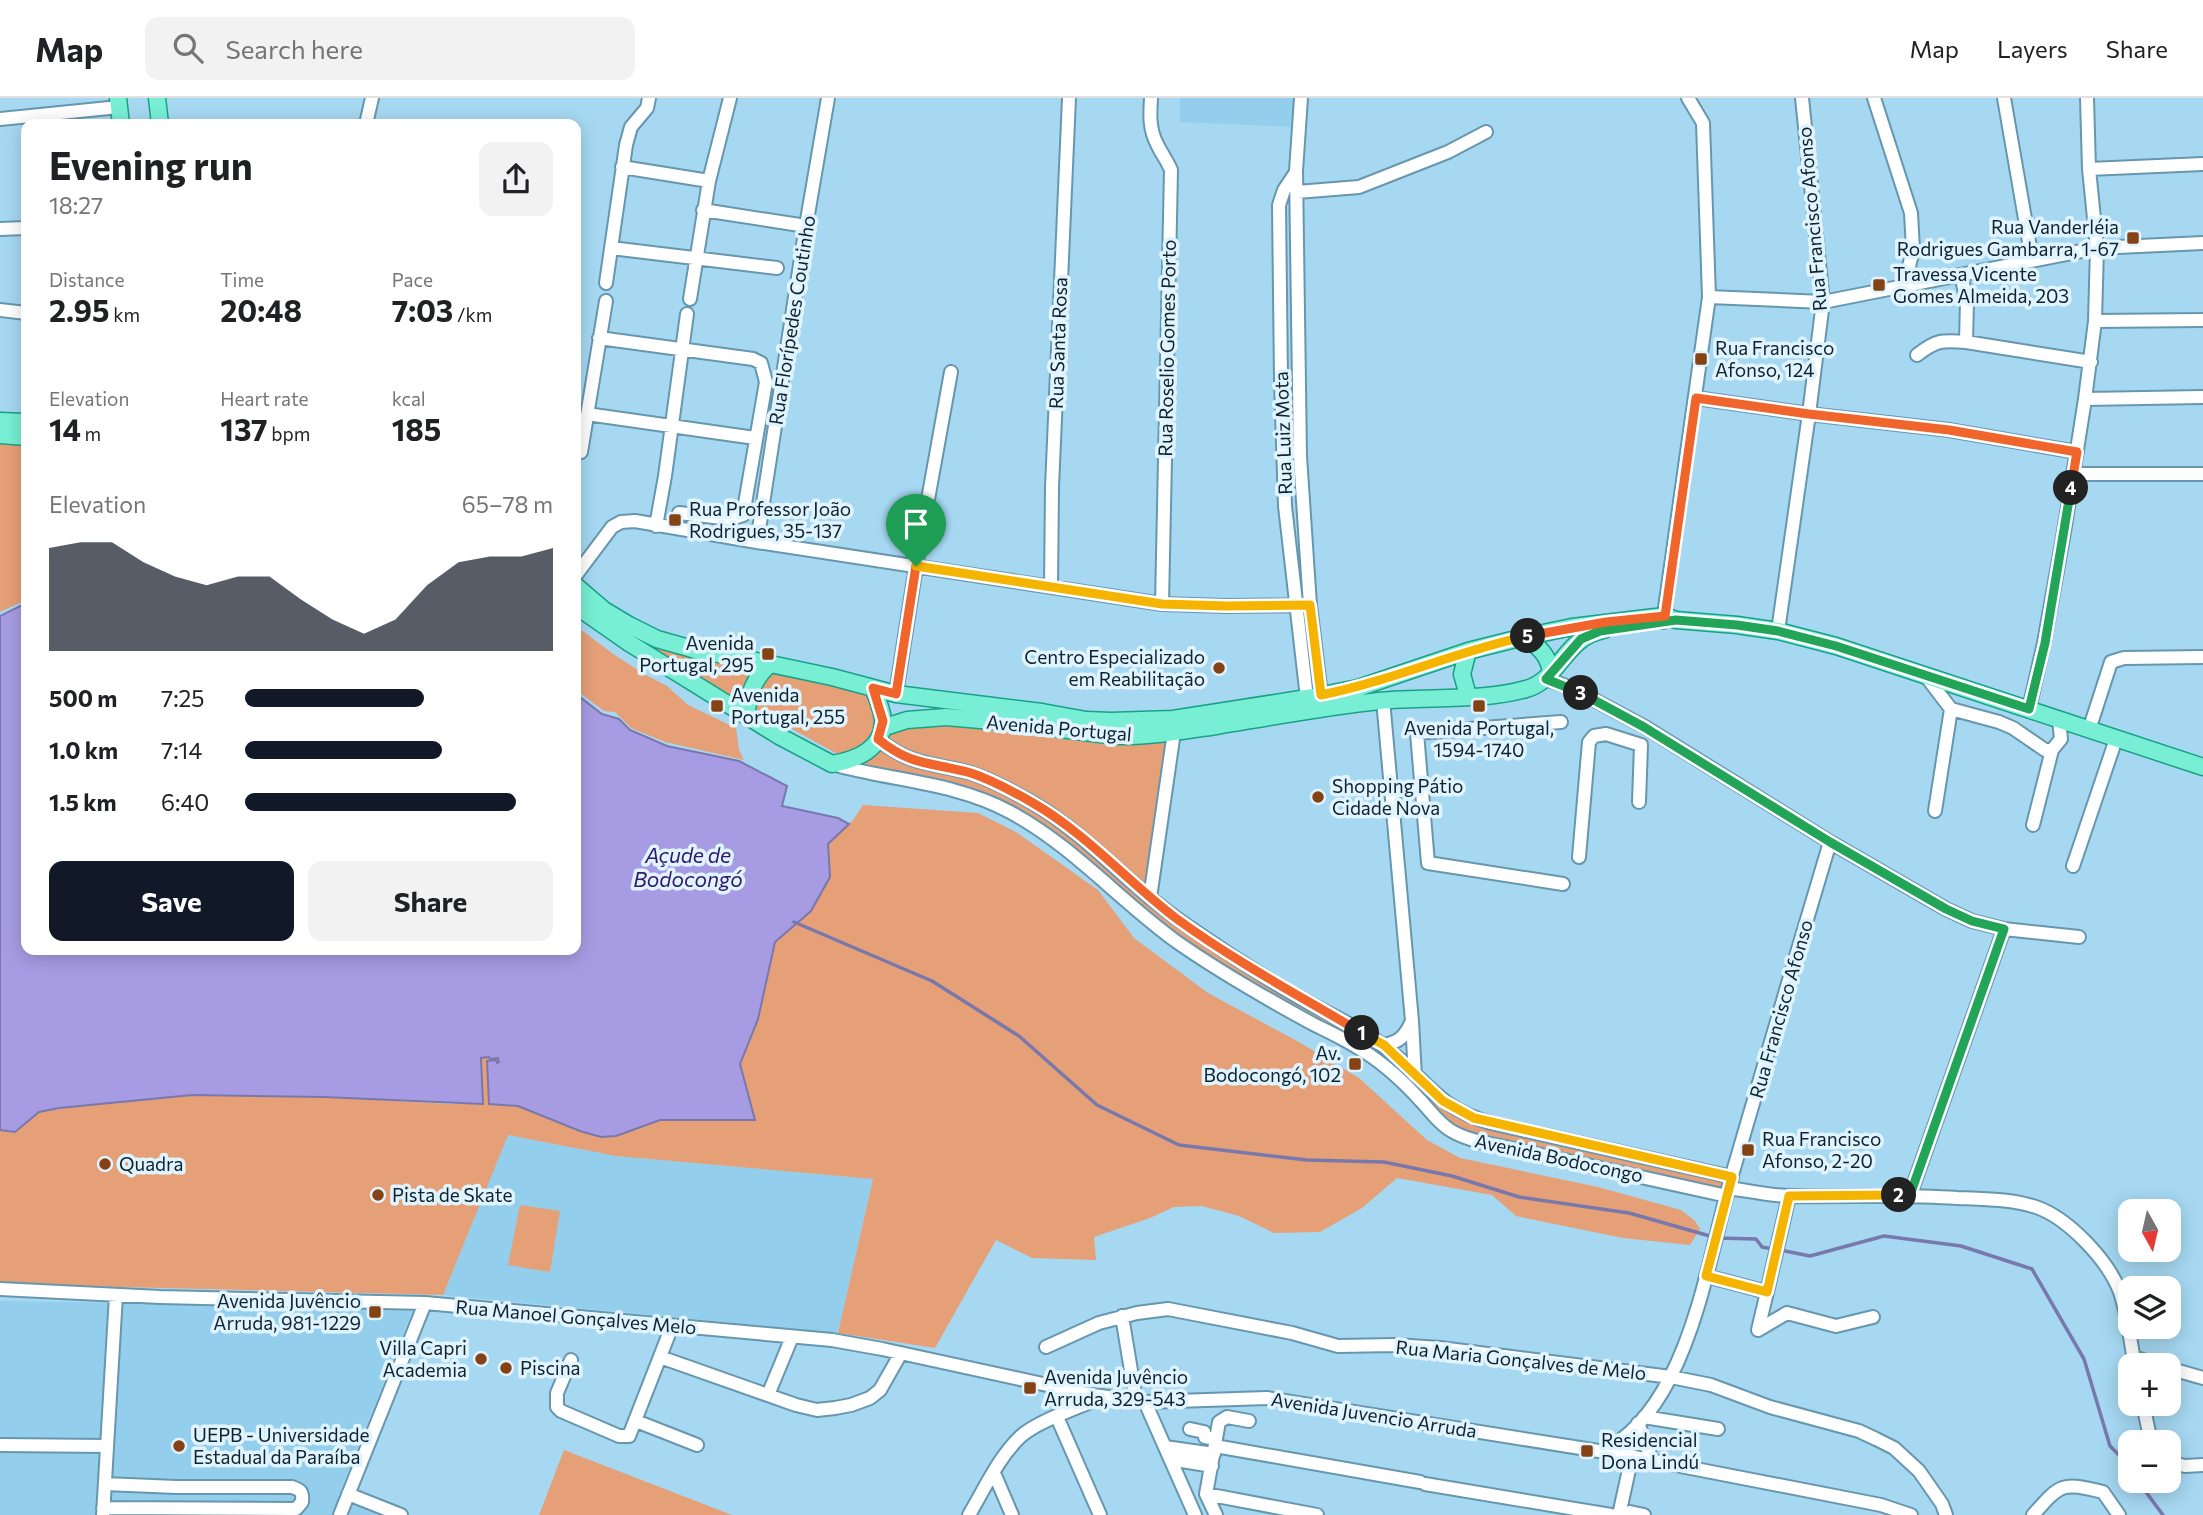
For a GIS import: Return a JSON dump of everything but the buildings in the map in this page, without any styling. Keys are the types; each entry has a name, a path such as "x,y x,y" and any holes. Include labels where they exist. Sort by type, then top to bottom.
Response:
{"main road":[{"path":"158,98 160,119"},
{"path":"0,421 21,422"},
{"path":"0,435 21,437"},
{"name":"Avenida Portugal","path":"581,590 604,610 657,639 696,650 770,664 896,694 1111,721 1173,719 1314,697 1358,688 1468,651 1524,637 1606,622 1668,620"},
{"path":"581,609 629,643 746,716 832,764"},
{"path":"1668,620 1778,631 1836,646 2203,767"},
{"name":"Avenida Portugal","path":"832,764 862,756 871,749 880,733 907,720 946,718 1004,722 1116,736 1174,732 1382,700 1490,695 1526,689 1536,686 1548,676 1581,639 1600,631 1668,620"},
{"path":"1524,637 1544,653 1550,666 1548,676"},
{"path":"1468,651 1462,674 1468,696"},
{"path":"746,716 748,695 752,686 762,670 770,664"},
{"path":"873,688 881,710 880,733"}],"street":[{"path":"367,119 372,98"},
{"path":"606,283 622,167 631,127 647,108 649,98"},
{"path":"690,299 703,210 730,98"},
{"name":"Rua Florípedes Coutinho","path":"757,542 828,98"},
{"name":"Rua Santa Rosa","path":"1051,587 1050,542 1069,98"},
{"name":"Rua Roselio Gomes Porto","path":"1151,98 1150,122 1153,135 1171,170 1162,604"},
{"name":"Rua Luiz Mota","path":"1301,98 1296,171 1300,456 1314,697"},
{"path":"1668,620 1709,297 1703,123 1688,98"},
{"name":"Rua Francisco Afonso","path":"1778,631 1823,302 1802,98"},
{"path":"1874,98 1911,213 1913,250 1904,286"},
{"path":"2004,98 2032,259"},
{"path":"2029,709 2045,643 2091,362 2095,321 2096,248 2089,169 2087,98"},
{"path":"0,119 119,103"},
{"path":"1297,192 1359,187 1448,152 1486,132"},
{"path":"2089,169 2203,164"},
{"path":"622,167 709,181"},
{"name":"Rua Luiz Mota","path":"1296,171 1284,190 1279,205 1278,225 1284,494 1296,605 1314,697"},
{"path":"703,210 806,226"},
{"path":"0,229 21,228"},
{"path":"1709,297 1823,302 2096,248 2203,243"},
{"path":"611,248 777,268"},
{"path":"1961,275 1968,312 1966,342"},
{"path":"581,452 606,301"},
{"path":"0,310 21,312"},
{"path":"656,526 687,314"},
{"path":"2095,321 2203,320"},
{"path":"599,338 753,359 761,363 766,382 743,515 731,519 679,513"},
{"path":"1917,355 1939,341 1966,342 2091,362"},
{"path":"896,694 951,372"},
{"path":"2085,399 2203,397"},
{"path":"1696,398 1949,430 2077,452"},
{"path":"587,414 755,438"},
{"path":"2073,474 2203,474"},
{"path":"581,569 612,527 628,521 1162,604 1310,605"},
{"path":"2090,730 2111,663 2124,657 2203,657"},
{"path":"1925,674 1951,709 1999,722 2038,747 2052,750"},
{"path":"1548,676 1644,727 1830,842 1946,909 1972,921 2004,929 2079,937"},
{"path":"1382,700 1415,1076"},
{"path":"1935,811 1951,709"},
{"path":"2033,825 2052,750 2061,739 2059,719"},
{"path":"1561,722 1417,733 1428,863 1563,884"},
{"path":"1639,802 1644,727"},
{"path":"1150,898 1174,732"},
{"name":"Avenida Bodocongo","path":"880,733 893,751 909,759 972,774 1035,804 1089,842 1179,921 1282,988 1384,1045 1443,1101 1474,1118 1729,1187"},
{"path":"1579,858 1588,742 1594,736 1606,734 1641,745"},
{"path":"2073,866 2116,738"},
{"name":"Avenida Bodocongo","path":"832,764 864,773 953,789 982,798 1012,812 1046,835 1177,942 1254,990 1356,1046 1399,1078 1441,1124 1469,1139 1789,1196 1910,1195 2015,1202 2039,1208 2067,1224 2106,1267 2119,1290 2133,1353"},
{"path":"1391,792 1421,789"},
{"name":"Rua Francisco Afonso","path":"1602,1451 1619,1442 1660,1398 1682,1353 1830,842"},
{"path":"1910,1195 2004,929"},
{"path":"1384,1045 1402,1039 1412,1021"},
{"path":"1789,1196 1758,1330 1787,1313 1836,1326 1873,1317"},
{"path":"1706,1276 1767,1292"},
{"name":"Rua Manoel Gonçalves Melo","path":"0,1289 116,1295 425,1303 792,1336 849,1342 1103,1397 1140,1402"},
{"path":"105,1484 292,1487 302,1492 302,1502 299,1508 290,1509 103,1511 116,1295"},
{"path":"340,1515 425,1303"},
{"name":"Rua Maria Gonçalves de Melo","path":"1046,1347 1099,1322 1152,1310 1177,1310 1292,1333 1338,1346 1395,1345 1440,1348 1671,1377 1711,1385 1770,1407 1876,1438 1894,1448 1919,1471 1942,1504 1946,1515"},
{"path":"1122,1316 1140,1402 1195,1515"},
{"path":"571,1360 557,1393 558,1407 561,1411 625,1437 632,1432 672,1325"},
{"path":"768,1395 792,1336"},
{"path":"660,1357 817,1410 851,1405 870,1398 880,1390 901,1353"},
{"path":"2181,1372 2203,1378"},
{"path":"969,1515 1019,1438 1057,1417 1103,1397"},
{"name":"Avenida Juvencio Arruda","path":"1140,1402 1266,1398 1652,1460"},
{"path":"1057,1417 1100,1515"},
{"path":"1216,1515 1206,1494 1219,1422 1227,1417 1249,1421"},
{"path":"1718,1429 1641,1420 1652,1460 1881,1505 1912,1515"},
{"path":"636,1421 697,1446"},
{"path":"1190,1429 1204,1432 1214,1451"},
{"path":"0,1445 107,1446"},
{"path":"1167,1453 1214,1451 1644,1515"},
{"path":"1620,1512 1628,1456"},
{"path":"2181,1465 2203,1465"},
{"path":"994,1473 1012,1515"},
{"path":"2033,1515 2052,1493 2073,1485 2103,1493 2119,1515"},
{"path":"348,1494 401,1515"},
{"path":"1206,1494 1317,1515"}],"shaded area":[{"path":"1180,98 1296,98 1295,127 1180,122"},
{"path":"0,439 21,441 21,602 0,612"},
{"path":"581,598 603,614 762,667 745,709 581,605"},
{"path":"581,630 616,656 667,686 688,705 736,728 739,750 744,760 665,742 631,728 615,712 604,711 581,694"},
{"path":"776,671 869,694 876,718 870,743 841,756 754,708 765,675"},
{"path":"924,722 1170,738 1148,889 1031,798 910,757 883,738 895,726"},
{"path":"881,747 996,788 1049,818 1161,911 1382,1048 1447,1110 1462,1119 1725,1179 1722,1189 1474,1136 1447,1123 1401,1074 1177,937 1016,810 858,765"},
{"path":"863,805 978,813 1016,832 1098,890 1134,938 1208,993 1359,1078 1427,1140 1460,1158 1598,1187 1681,1210 1695,1221 1700,1229 1690,1245 1623,1238 1516,1216 1492,1195 1397,1178 1362,1208 1320,1232 1274,1233 1239,1216 1202,1206 1174,1207 1094,1237 1096,1260 1032,1258 996,1240 935,1348 838,1333 873,1179 616,1156 508,1135 443,1295 0,1284 0,1130 15,1132 39,1112 192,1095 483,1104 481,1058 498,1058 499,1063 487,1061 518,1106 601,1137 616,1136 660,1120 755,1120 740,1064 758,1019 775,942 811,911 829,877 828,844 853,820"},
{"path":"507,1135 616,1156 873,1179 838,1333 443,1295"},
{"path":"520,1205 560,1211 550,1272 508,1265"},
{"name":"UEPB - Universidade Estadual da Paraíba","path":"0,1301 412,1311 338,1496 389,1515 0,1515"},
{"path":"564,1450 732,1515 539,1515"}],"water":[{"name":"Açude de Bodocongó","path":"21,606 21,955 581,955 581,698 602,714 619,719 630,730 667,746 739,761 787,786 782,806 838,818 849,824 828,844 830,877 811,911 775,942 758,1019 740,1064 755,1120 660,1120 616,1136 601,1137 518,1106 489,1104 487,1061 499,1062 498,1058 489,1057 481,1058 483,1104 192,1095 59,1108 39,1112 15,1132 0,1130 0,616"}],"waterway":[{"path":"794,922 932,981 1019,1036 1097,1105 1179,1145 1307,1160 1384,1162 1452,1176 1519,1197 1629,1213 1717,1238 1756,1239 1762,1247 1773,1249"},
{"path":"1780,1250 1810,1256 1884,1236 1961,1246 2032,1269 2084,1359 2110,1446 2118,1454"},
{"path":"2147,1493 2163,1515"}],"place":[{"name":"Rua Vanderléia Rodrigues Gambarra, 1-67","path":"2133,238"},
{"name":"Travessa Vicente Gomes Almeida, 203","path":"1879,285"},
{"name":"Rua Francisco Afonso, 124","path":"1701,359"},
{"name":"Rua Professor João Rodrigues, 35-137","path":"675,520"},
{"name":"Avenida Portugal, 295","path":"768,654"},
{"name":"Centro Especializado em Reabilitação","path":"1219,668"},
{"name":"Avenida Portugal, 255","path":"717,706"},
{"name":"Avenida Portugal, 1594-1740","path":"1479,706"},
{"name":"Shopping Pátio Cidade Nova","path":"1318,797"},
{"name":"Av. Bodocongó, 102","path":"1355,1064"},
{"name":"Rua Francisco Afonso, 2-20","path":"1748,1150"},
{"name":"Quadra","path":"105,1164"},
{"name":"Pista de Skate","path":"378,1195"},
{"name":"Avenida Juvêncio Arruda, 981-1229","path":"375,1312"},
{"name":"Villa Capri Academia","path":"481,1359"},
{"name":"Piscina","path":"506,1368"},
{"name":"Avenida Juvêncio Arruda, 329-543","path":"1030,1388"},
{"name":"UEPB - Universidade Estadual da Paraíba","path":"179,1446"},
{"name":"Residencial Dona Lindú","path":"1587,1451"}],"route":[{"path":"1696,398 1949,430 2077,452 2045,643 2029,709 1836,646 1778,631 1676,620 1629,625 1600,631 1581,639 1546,679 1572,688 1644,727 1830,842 1946,909 1972,921 2004,929 1910,1195 1789,1196 1767,1292 1706,1276 1732,1177 1491,1123 1455,1110 1384,1045 1282,988 1179,921 1089,842 1035,804 972,774 909,759 878,739 883,721 873,688 896,694 916,566 1162,604 1310,605 1321,695 1358,688 1468,651 1524,637 1572,627 1665,616 1696,398"}]}
